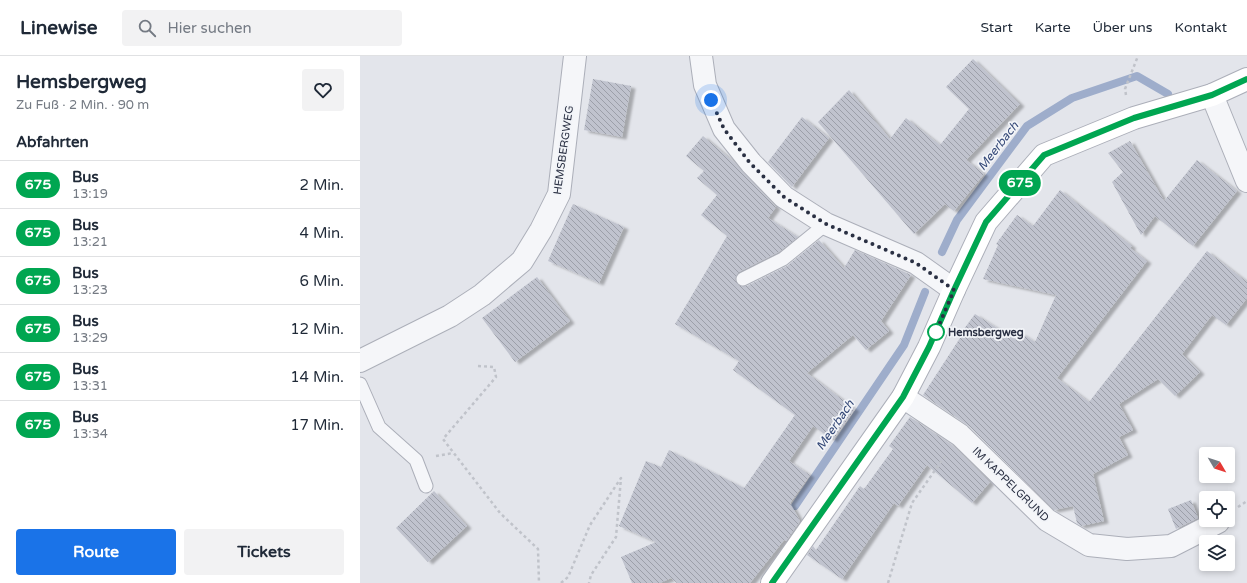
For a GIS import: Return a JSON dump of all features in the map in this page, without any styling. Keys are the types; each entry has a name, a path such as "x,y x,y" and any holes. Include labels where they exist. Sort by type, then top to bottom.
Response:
{"street":[{"name":"HEMSBERGWEG","path":"360,361 450,316 482,295 522,261 541,230 558,194 575,56"},
{"path":"701,56 705,85 724,129 750,163 784,197 826,224 916,263 954,290"},
{"path":"772,583 903,397 929,347 986,222 1044,155 1134,118 1212,95 1247,79"},
{"path":"1212,95 1247,181"},
{"name":"IM KAPPELGRUND","path":"903,397 960,435 1047,520 1089,544 1128,549 1171,546 1208,527"}],"lane":[{"path":"743,279 783,259 826,224"},
{"path":"360,384 379,427 416,460 426,486"}],"path":[{"path":"1124,89 1138,56"},
{"path":"478,366 494,367 496,377 443,440 500,513 538,549 539,583"},
{"path":"888,583 912,503 960,435"},
{"path":"561,583 568,577 590,525 621,478 616,537 591,575 588,583"}],"building":[{"path":"973,59 1020,104 966,160 984,174 954,211 945,204 914,234 818,122 849,90 890,139 906,118 940,145 969,109 946,87"},
{"path":"593,79 631,86 622,137 584,130"},
{"path":"802,117 829,138 792,187 768,162"},
{"path":"703,136 734,162 776,207 768,218 798,237 779,252 739,272 735,279 739,286 747,286 787,266 819,240 844,268 855,250 911,275 881,321 889,331 866,350 853,335 807,373 855,409 833,440 813,426 789,461 810,475 790,503 800,521 786,541 784,540 750,583 677,583 671,578 660,583 632,583 621,557 656,542 619,526 646,461 661,467 669,450 744,488 795,415 733,370 739,361 675,324 727,236 701,215 717,195 697,178 704,171 686,156"},
{"path":"1130,141 1164,201 1197,160 1237,191 1193,246 1155,216 1141,235 1112,182 1123,172 1108,153"},
{"path":"1060,190 1132,246 1130,248 1147,261 1057,378 1089,402 1207,251 1247,282 1247,298 1226,325 1212,315 1182,354 1200,372 1175,396 1158,379 1119,404 1133,430 1119,437 1128,455 1093,474 1104,521 1081,526 1077,523 1073,506 1054,510 969,426 923,395 960,338 958,337 975,314 1016,340 1021,333 1035,342 1056,295 983,279 998,245 996,244 1017,215 1033,226"},
{"path":"573,204 624,227 599,283 548,261"},
{"path":"537,277 570,321 515,362 482,318"},
{"path":"910,417 952,445 990,482 972,503 927,465 898,506 894,503 842,579 807,555 813,546 816,550 860,486 864,489 893,449 889,446"},
{"path":"434,491 467,526 428,562 396,528"},
{"path":"1191,500 1198,518 1176,529 1168,509"}],"waterway":[{"name":"Meerbach","path":"942,252 957,220 1027,126 1072,98 1137,76 1168,94"},
{"name":"Meerbach","path":"795,506 904,345 925,292"}],"bus line":[{"name":"675","path":"772,583 903,397 929,347 986,222 1044,155 1134,118 1212,95 1247,79"}],"place":[{"name":"Hemsbergweg","path":"936,332"}],"route":[{"path":"711,100 724,129 750,163 784,197 826,224 869,241 916,263 954,290 935,333 936,332"}]}
